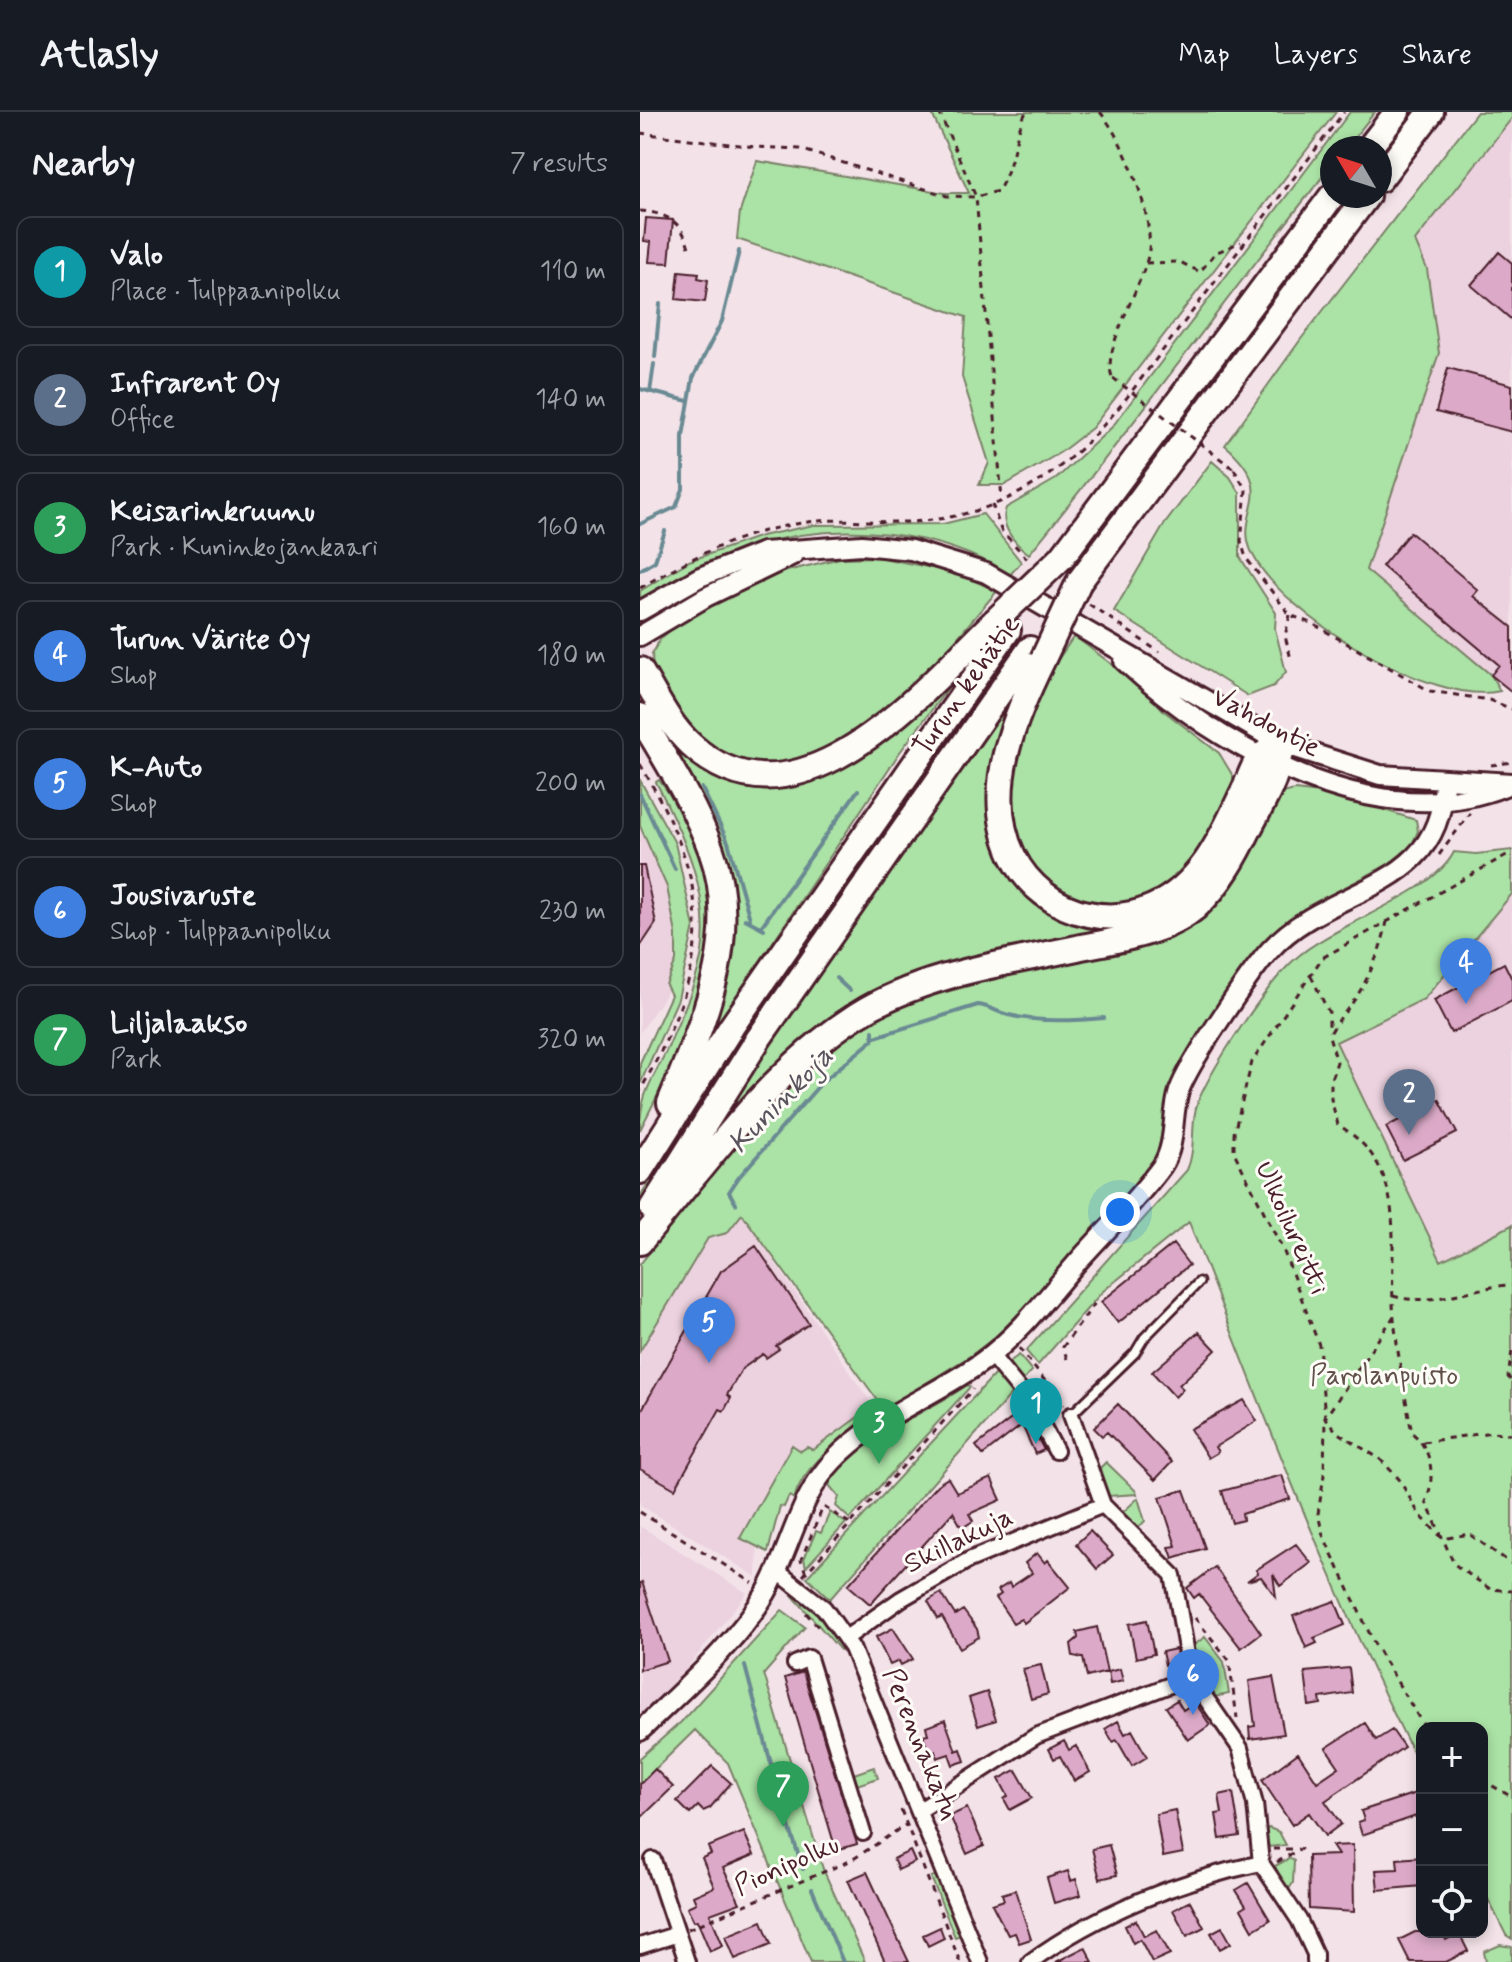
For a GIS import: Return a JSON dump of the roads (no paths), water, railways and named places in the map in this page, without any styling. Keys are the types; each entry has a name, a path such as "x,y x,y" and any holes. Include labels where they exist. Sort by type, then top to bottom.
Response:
{"highway":[{"path":"1378,136 1397,112"},
{"path":"1392,163 1431,112"},
{"path":"640,670 676,728 693,747 715,762 756,774 795,772 815,767 862,743 1001,626 1066,551 1323,208"},
{"path":"1273,756 1211,857 1182,890 1158,905 1122,917 1082,913 1037,889 1015,860 999,806 1007,751 1036,654 1084,581 1358,208"},
{"name":"Turun kehätie","path":"643,1166 749,1001 1001,626"},
{"name":"Turun kehätie","path":"640,1227 759,1038 1036,654"},
{"path":"640,716 704,832 722,902 720,957 714,988 643,1166"},
{"path":"640,1242 774,1087 833,1031 858,1015 903,991 951,976 1142,933 1194,909 1227,870 1273,756"}],"street":[{"name":"Vahdontie","path":"640,611 729,563 763,552 882,546 942,557 1003,582 1110,648 1155,669 1226,714 1273,756 1332,786 1444,802 1481,796 1512,783"},
{"name":"Vahdontie","path":"640,636 706,597 801,550"},
{"name":"Vahdontie","path":"1273,756 1341,765 1380,775 1512,783"},
{"path":"640,1731 751,1615 777,1571 815,1484 832,1461 860,1438 991,1355 1016,1332 1163,1164 1172,1142 1176,1102 1183,1083 1270,950 1312,917 1412,863 1436,830 1444,802 1444,781"},
{"path":"991,1355 1031,1404 1056,1451"},
{"path":"1071,1415 1103,1505 1173,1575 1191,1677 1239,1746 1253,1787 1261,1860 1299,1920 1315,1954 1315,1962"},
{"name":"Skillakuja","path":"846,1638 913,1591 969,1560 1103,1505"},
{"name":"Perennakatu","path":"777,1571 810,1594 846,1638 920,1810 980,1962"},
{"path":"795,1664 809,1658 863,1833"},
{"path":"920,1810 1050,1729 1191,1677"},
{"path":"653,1860 687,1962"},
{"path":"1030,1962 1052,1946 1124,1907 1261,1860"},
{"path":"640,1946 678,1934"}],"lane":[{"path":"1071,1415 1135,1353 1144,1338 1199,1282"}],"waterway":[{"path":"640,524 676,507 683,489 683,436 693,378 722,321 739,251"},
{"path":"655,357 660,304"},
{"path":"650,392 654,364"},
{"path":"640,389 688,401"},
{"path":"640,570 655,561 665,531"},
{"path":"702,788 728,842 750,919"},
{"path":"761,927 858,790"},
{"name":"Kuninkoja","path":"640,794 675,869"},
{"name":"Kuninkoja","path":"745,919 764,929"},
{"name":"Kuninkoja","path":"836,978 850,991"},
{"path":"875,1037 978,1005 1039,1020 1104,1018"},
{"name":"Kuninkoja","path":"736,1204 729,1192 739,1177 822,1082 873,1040 873,1031"},
{"name":"Kuninkoja","path":"745,1666 781,1801 803,1869"},
{"name":"Kuninkoja","path":"812,1889 843,1962"}],"place":[{"name":"Turun Värite Oy","path":"1466,1004"},
{"name":"Infrarent Oy","path":"1409,1135"},
{"name":"K-Auto","path":"709,1363"},
{"name":"Valo","path":"1036,1444"},
{"name":"Keisarinkruunu","path":"879,1464"},
{"name":"Jousivaruste","path":"1193,1715"},
{"name":"Liljalaakso","path":"783,1827"}],"park label":[{"name":"Parolanpuisto","path":"1384,1376"}]}
